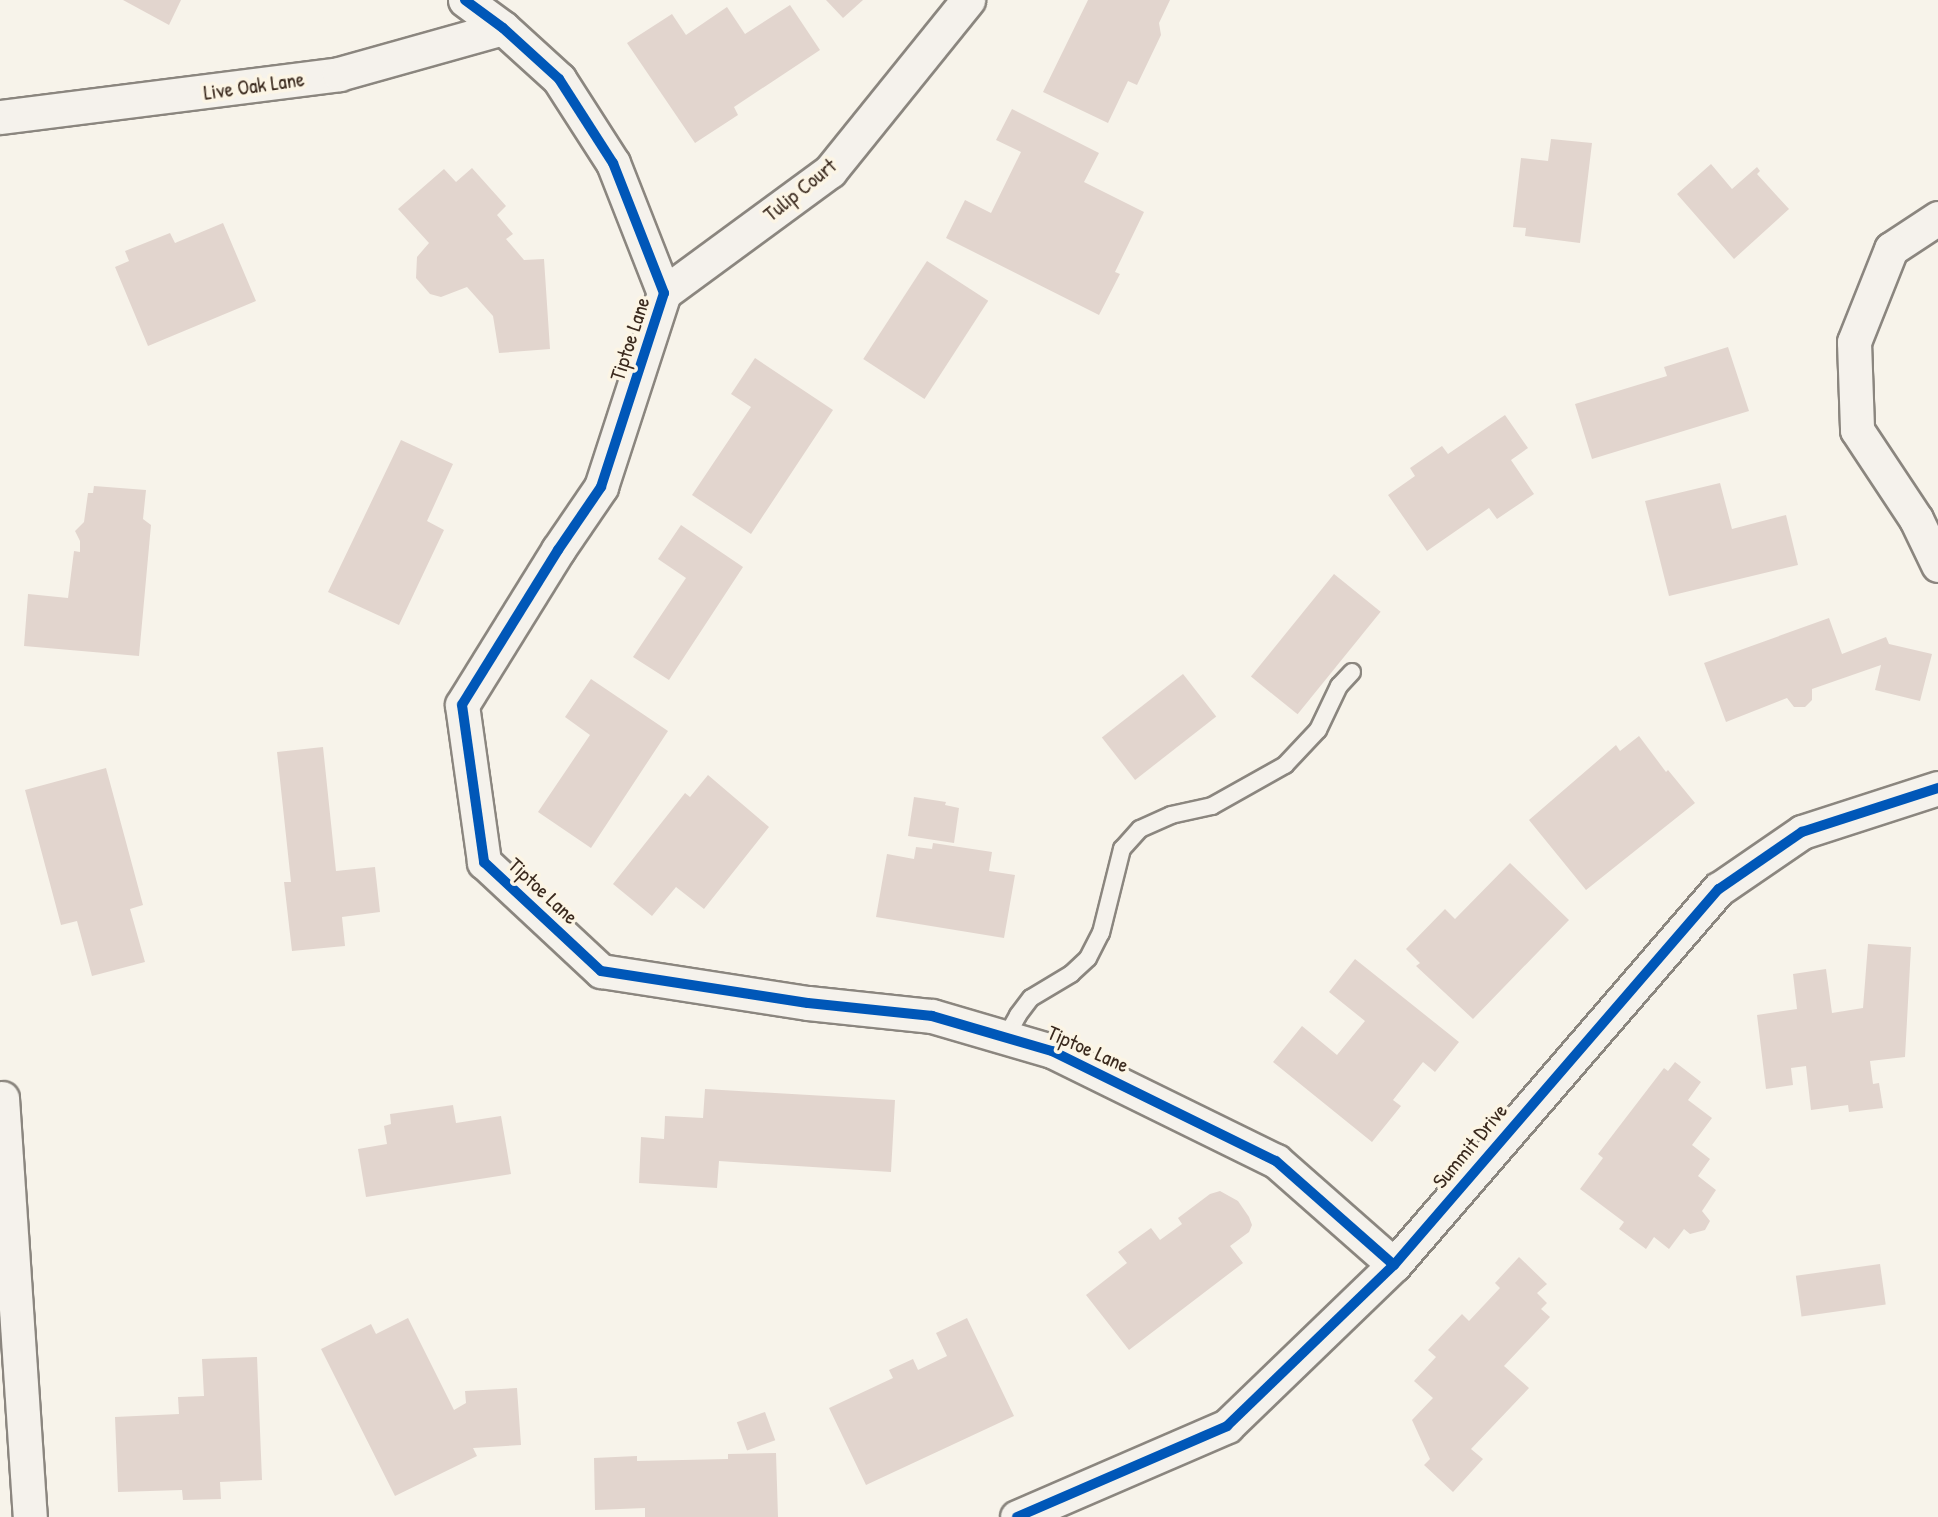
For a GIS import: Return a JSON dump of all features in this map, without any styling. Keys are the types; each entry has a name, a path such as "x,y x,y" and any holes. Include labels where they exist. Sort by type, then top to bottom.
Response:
{"street":[{"name":"Tiptoe Lane","path":"465,0 503,27 559,79 613,163 664,293 601,487 558,550 463,705 484,862 601,971 808,1003 932,1016 1052,1051 1276,1161 1394,1265"},
{"name":"Tulip Court","path":"664,293 830,171 968,0"},
{"name":"Live Oak Lane","path":"0,117 339,74 503,27"},
{"path":"1938,218 1891,249 1854,342 1857,430 1916,519 1938,565"},
{"name":"Summit Drive","path":"1017,1517 1227,1426 1394,1265 1719,890 1802,832 1938,788"},
{"path":"2,1098 30,1517"}],"lane":[{"path":"1006,1037 1031,998 1071,974 1088,958 1101,933 1122,849 1140,829 1171,815 1212,806 1285,765 1318,730 1339,686 1352,672"}],"building":[{"path":"123,0 181,0 169,25"},
{"path":"826,0 863,0 843,18"},
{"path":"1088,0 1170,0 1159,23 1161,35 1137,85 1128,81 1108,123 1043,92"},
{"path":"790,5 820,50 734,107 738,115 695,143 627,43 672,14 686,35 727,7 745,34"},
{"path":"1012,109 1099,153 1084,182 1144,212 1115,272 1120,274 1099,315 946,238 965,200 991,213 1021,152 996,140"},
{"path":"1551,139 1592,143 1580,243 1525,236 1526,228 1513,227 1521,158 1548,161"},
{"path":"1711,164 1732,189 1757,167 1760,171 1757,174 1789,209 1734,259 1677,194"},
{"path":"472,168 506,206 497,215 513,234 506,239 524,260 544,259 550,349 499,353 493,316 467,287 441,297 430,294 416,278 417,257 429,243 398,209 444,169 456,182"},
{"path":"223,223 256,301 148,346 115,267 129,261 125,251 170,233 175,243"},
{"path":"927,261 988,301 925,399 863,359"},
{"path":"1728,347 1749,411 1592,459 1575,404 1667,376 1664,367"},
{"path":"755,358 833,410 751,534 692,495 751,407 731,394"},
{"path":"1505,415 1528,448 1511,460 1534,494 1497,519 1489,508 1427,551 1388,495 1415,476 1410,468 1442,446 1448,454"},
{"path":"401,440 453,464 427,521 444,530 399,625 328,592"},
{"path":"1720,483 1732,529 1786,515 1798,565 1669,596 1645,501"},
{"path":"94,486 146,490 143,519 151,525 139,656 24,646 28,594 68,598 74,551 80,552 80,541 75,531 84,522 88,493 93,493"},
{"path":"681,525 743,567 669,680 633,657 686,578 658,559"},
{"path":"1334,574 1381,612 1298,714 1251,677"},
{"path":"1829,618 1842,654 1886,637 1889,644 1932,654 1920,701 1875,690 1881,665 1812,689 1812,700 1805,707 1794,707 1787,698 1726,722 1704,663"},
{"path":"1183,674 1216,717 1135,780 1102,737"},
{"path":"591,679 668,731 591,848 538,812 590,735 565,717"},
{"path":"1639,736 1666,772 1668,770 1695,803 1586,890 1529,820 1616,745 1620,751"},
{"path":"323,747 336,871 375,867 380,912 342,917 345,946 292,951 284,882 291,882 277,752"},
{"path":"106,768 143,905 130,909 145,962 92,976 77,921 61,925 25,790"},
{"path":"708,775 769,827 704,909 676,887 652,916 613,884 685,793 690,797"},
{"path":"914,797 946,802 945,805 959,808 954,843 908,836"},
{"path":"933,843 992,852 989,871 1015,875 1004,938 876,917 887,854 914,859 916,847 932,849"},
{"path":"1510,863 1569,920 1473,1019 1416,966 1420,963 1406,949 1445,909 1455,919"},
{"path":"1868,944 1911,947 1905,1057 1870,1061 1873,1084 1879,1083 1883,1108 1849,1112 1848,1105 1811,1110 1806,1066 1791,1068 1793,1085 1766,1089 1757,1015 1797,1009 1793,974 1826,969 1832,1013 1863,1008"},
{"path":"1355,959 1459,1042 1435,1072 1423,1062 1393,1100 1401,1106 1372,1142 1273,1062 1302,1026 1337,1055 1365,1021 1329,992"},
{"path":"1675,1062 1701,1082 1688,1100 1712,1118 1692,1145 1710,1159 1698,1176 1716,1190 1702,1211 1710,1221 1705,1230 1690,1234 1684,1229 1669,1249 1654,1237 1646,1249 1619,1229 1624,1222 1580,1189 1603,1158 1598,1154 1664,1068 1668,1071"},
{"path":"705,1089 895,1100 891,1172 719,1161 717,1188 639,1183 641,1137 664,1139 665,1116 703,1118"},
{"path":"453,1105 456,1123 501,1116 511,1174 366,1197 358,1149 387,1144 384,1126 391,1124 390,1114"},
{"path":"1220,1191 1238,1201 1252,1225 1249,1232 1230,1246 1243,1263 1129,1350 1086,1295 1127,1263 1118,1252 1151,1228 1160,1240 1182,1224 1178,1218 1210,1194"},
{"path":"1519,1257 1547,1284 1537,1293 1547,1303 1541,1309 1550,1317 1504,1366 1529,1388 1471,1449 1483,1459 1453,1492 1424,1465 1430,1459 1412,1420 1433,1398 1414,1381 1436,1357 1428,1350 1462,1314 1469,1321 1500,1288 1495,1283"},
{"path":"1880,1264 1886,1305 1802,1316 1796,1276"},
{"path":"408,1318 454,1410 466,1403 465,1391 517,1388 521,1445 473,1448 477,1456 395,1496 321,1349 371,1324 376,1334"},
{"path":"967,1318 1014,1416 866,1485 829,1408 893,1378 889,1370 913,1359 918,1370 947,1356 936,1333"},
{"path":"257,1357 262,1480 220,1482 221,1499 183,1500 182,1490 118,1492 115,1417 179,1414 178,1397 204,1396 202,1359"},
{"path":"765,1412 775,1440 747,1450 737,1422"},
{"path":"776,1453 778,1517 645,1517 645,1508 595,1510 594,1458 637,1456 637,1461 728,1459 728,1454"}],"cycle path":[{"path":"465,0 503,28 559,79 613,163 664,293 601,487 558,550 462,705 484,862 601,971 808,1003 932,1016 1052,1051 1276,1161 1394,1265"},
{"path":"1017,1517 1227,1426 1394,1265 1719,889 1802,832 1938,788"}]}
